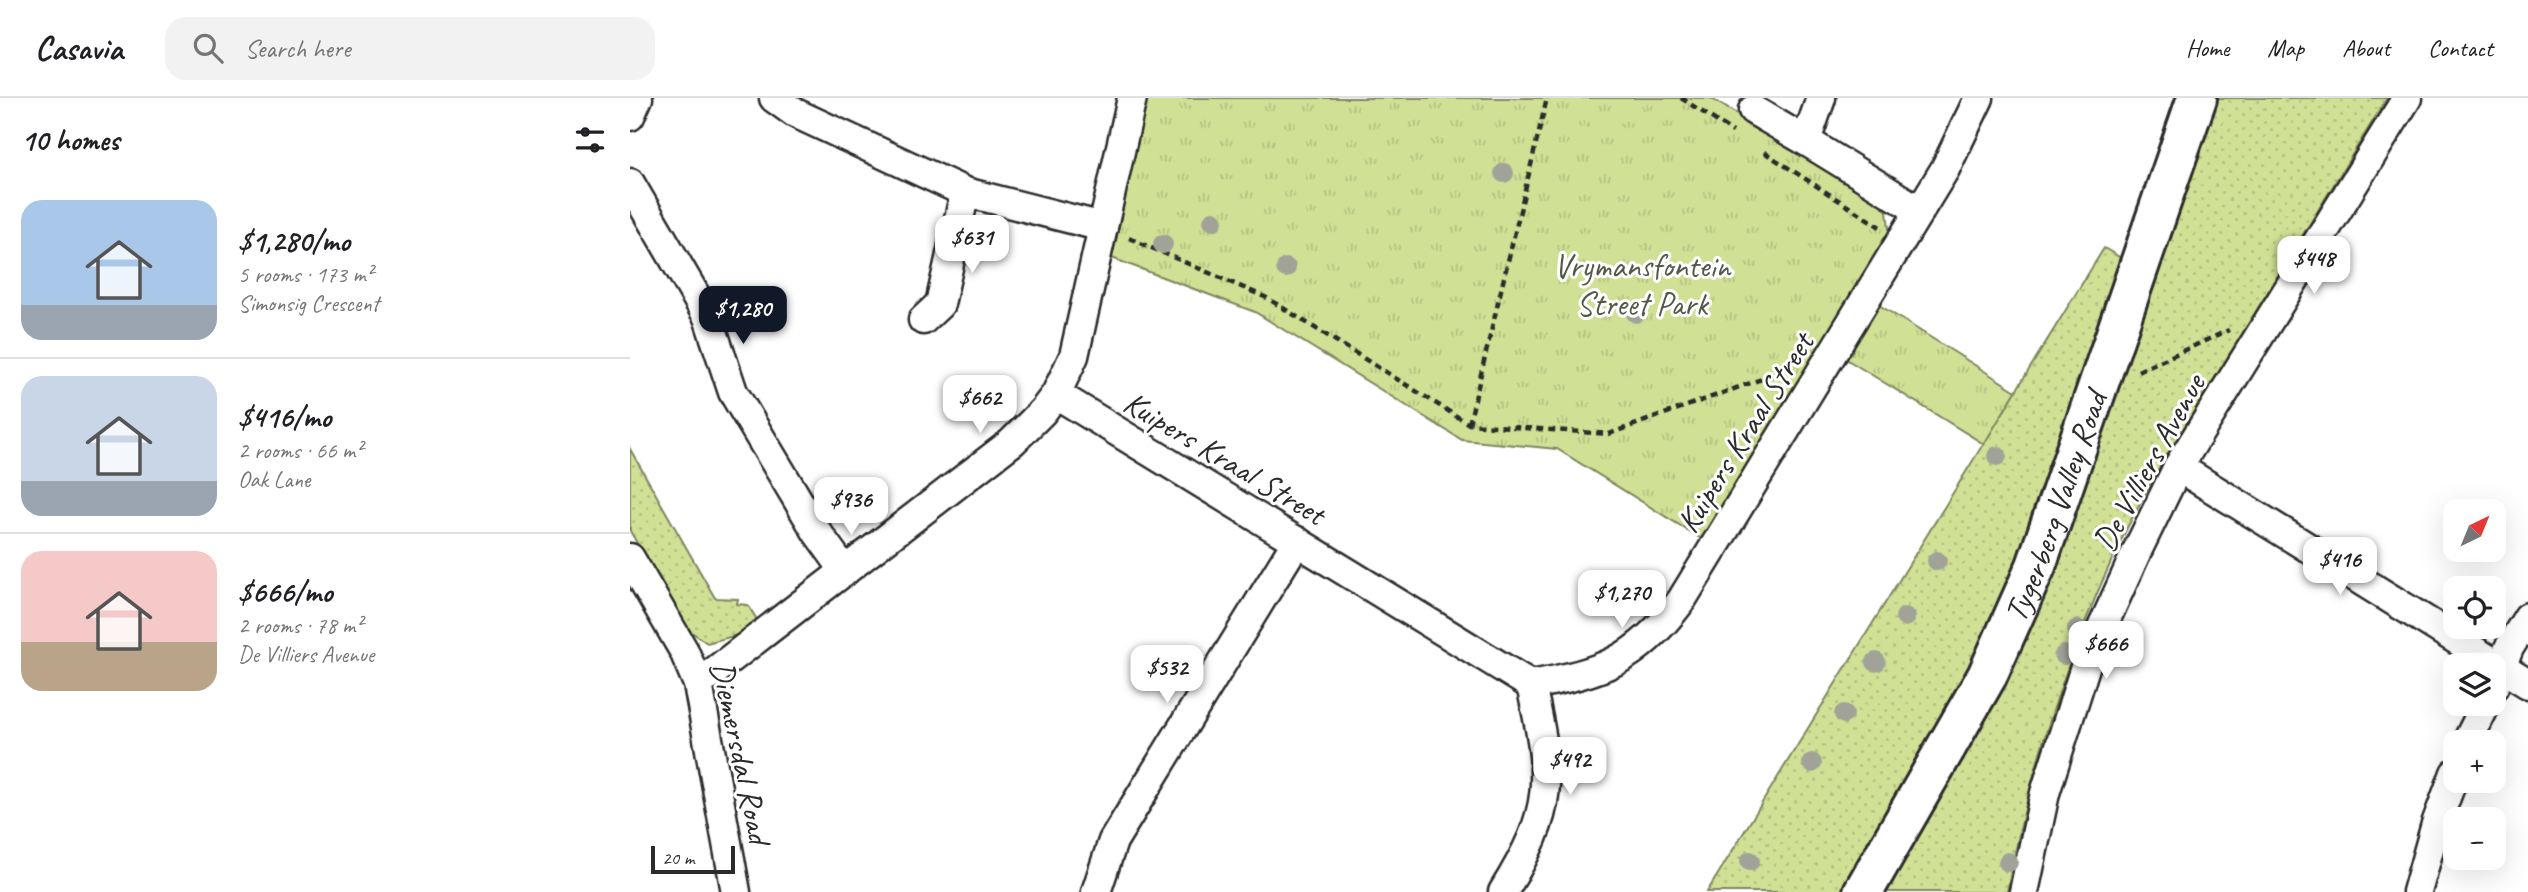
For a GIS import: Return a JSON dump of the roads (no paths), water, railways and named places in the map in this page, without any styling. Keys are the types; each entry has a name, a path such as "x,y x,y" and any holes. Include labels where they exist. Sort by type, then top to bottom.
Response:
{"main road":[{"name":"Tygerberg Valley Road","path":"1863,892 1987,676 2011,625 2036,565 2197,98"}],"street":[{"path":"630,116 638,98"},
{"path":"774,98 796,113 965,192 1103,227"},
{"path":"698,684 1013,442 1056,394 1080,336 1132,98"},
{"path":"1806,141 1821,98"},
{"name":"Kuipers Kraal Street","path":"1056,394 1531,685 1603,668 1639,648 1658,631 1681,601 1945,169 1979,98"},
{"name":"De Villiers Avenue","path":"2024,892 2045,793 2087,661 2178,467 2407,98"},
{"path":"1753,110 1920,211"},
{"path":"630,183 708,317 733,392 817,532 845,571"},
{"path":"923,320 940,304 965,192"},
{"path":"2178,467 2461,653"},
{"path":"1096,892 1113,841 1297,541"},
{"name":"Diemersdal Road","path":"630,558 684,651 698,684 736,892"},
{"path":"2506,660 2528,617"},
{"path":"2506,679 2528,684"},
{"path":"1503,892 1528,852 1542,818 1547,787 1531,685"},
{"path":"2417,892 2448,793"}],"park label":[{"name":"Vrymansfontein Street Park","path":"1642,284"}]}
